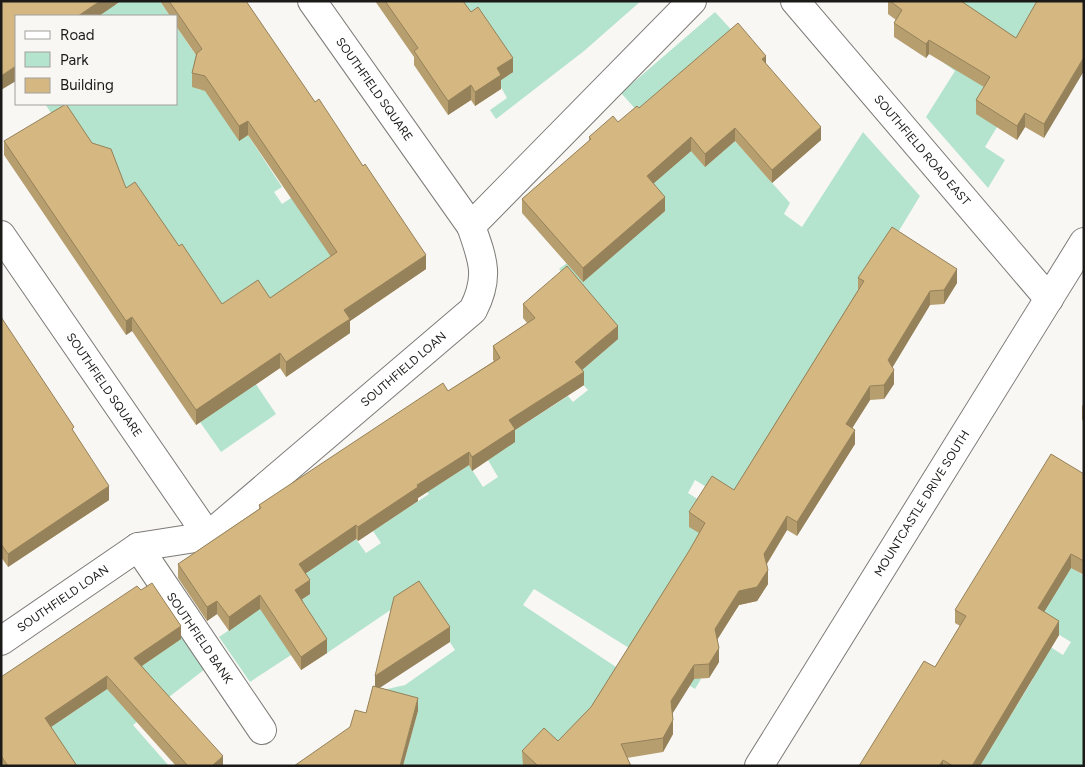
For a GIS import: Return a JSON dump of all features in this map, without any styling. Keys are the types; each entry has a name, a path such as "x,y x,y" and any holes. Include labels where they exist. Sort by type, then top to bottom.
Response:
{"street":[{"name":"SOUTHFIELD SQUARE","path":"312,1 472,226"},
{"path":"472,226 692,1"},
{"name":"SOUTHFIELD ROAD EAST","path":"794,1 1049,300"},
{"name":"SOUTHFIELD LOAN","path":"1,641 138,547 208,536 473,310 481,295 484,263 472,226"},
{"name":"SOUTHFIELD SQUARE","path":"1,236 208,536"},
{"name":"MOUNTCASTLE DRIVE SOUTH","path":"759,766 1084,242"},
{"name":"SOUTHFIELD BANK","path":"138,547 262,730"}],"green space":[{"path":"109,1 114,1 116,5 121,1 160,1 169,15 88,15"},
{"path":"453,1 641,1 584,51 496,119 490,110 507,98"},
{"path":"929,1 1045,1 997,127 985,147 1005,160 988,188 926,117 955,71 944,63 971,22"},
{"path":"715,12 738,37 705,167 735,141 790,203 784,214 802,227 863,132 920,196 734,504 695,480 688,493 704,503 706,538 641,641 701,679 695,689 534,589 523,605 622,671 586,729 523,766 403,766 418,711 374,692 405,685 455,650 417,592 327,653 317,638 250,682 219,637 286,591 295,604 310,594 299,578 356,539 366,553 381,543 373,531 429,494 427,492 469,465 483,487 498,477 485,455 509,434 568,396 573,402 588,390 575,376 618,339 559,269 571,260 635,230 639,233 665,211 647,189 666,143 621,93"},
{"path":"178,29 195,54 197,53 198,89 209,91 239,140 248,135 282,187 274,192 282,204 291,198 368,297 227,341 276,414 221,452 200,422 250,388 127,198 58,123 46,105 178,105"},
{"path":"1071,567 1084,576 1084,766 981,766 958,752 1009,718 1033,679 1030,634 1063,655 1071,642 1038,622"},
{"path":"183,637 205,669 133,725 169,766 68,766 45,731"}],"building":[{"path":"1,1 100,1 79,15 15,15 15,67 1,76"},
{"path":"169,1 246,1 315,102 319,99 363,166 365,164 426,255 344,310 350,319 286,362 280,353 196,410 132,317 126,321 4,141 67,105 92,143 111,149 126,188 135,182 179,246 182,244 222,304 258,280 270,298 337,252 248,121 239,126 205,76 192,73 197,53 202,49"},
{"path":"385,1 463,1 471,12 478,7 513,58 497,68 501,75 475,92 471,85 448,101 414,51 418,48"},
{"path":"890,1 961,1 1016,38 1037,1 1084,1 1084,57 1044,124 1025,113 1017,126 976,100 990,77 929,40 926,44 894,23 902,10"},
{"path":"738,23 766,56 762,59 821,127 772,170 735,128 705,154 691,137 647,176 665,197 583,268 522,199 591,139 589,137 613,116 618,122 637,106 639,108"},
{"path":"892,227 957,269 944,290 930,291 888,360 894,370 884,385 870,386 846,424 855,430 797,522 787,516 764,554 768,570 757,587 739,591 715,629 719,648 709,664 694,665 671,701 673,720 663,738 621,744 631,766 536,766 522,751 544,728 558,741 591,707 705,523 689,512 712,476 734,490 864,281 858,278"},
{"path":"567,266 618,326 575,362 584,372 509,420 515,429 472,457 469,452 417,485 418,487 358,527 356,525 299,564 310,580 295,590 327,639 301,657 260,595 229,617 217,601 207,607 178,564 261,508 259,505 443,383 448,391 500,358 493,346 535,318 523,304"},
{"path":"1,317 74,427 72,429 109,486 8,554 1,544"},
{"path":"1051,454 1084,474 1084,561 1071,554 1038,608 1059,621 972,766 953,766 943,760 939,766 859,766 924,661 935,667 966,616 955,610"},
{"path":"419,581 450,627 375,676 394,597"},
{"path":"152,583 181,626 134,658 223,756 212,766 188,766 107,676 45,718 77,766 8,766 1,756 1,677 137,586 141,590"},
{"path":"373,686 418,698 400,766 294,766 350,727 355,710 366,713"}]}
